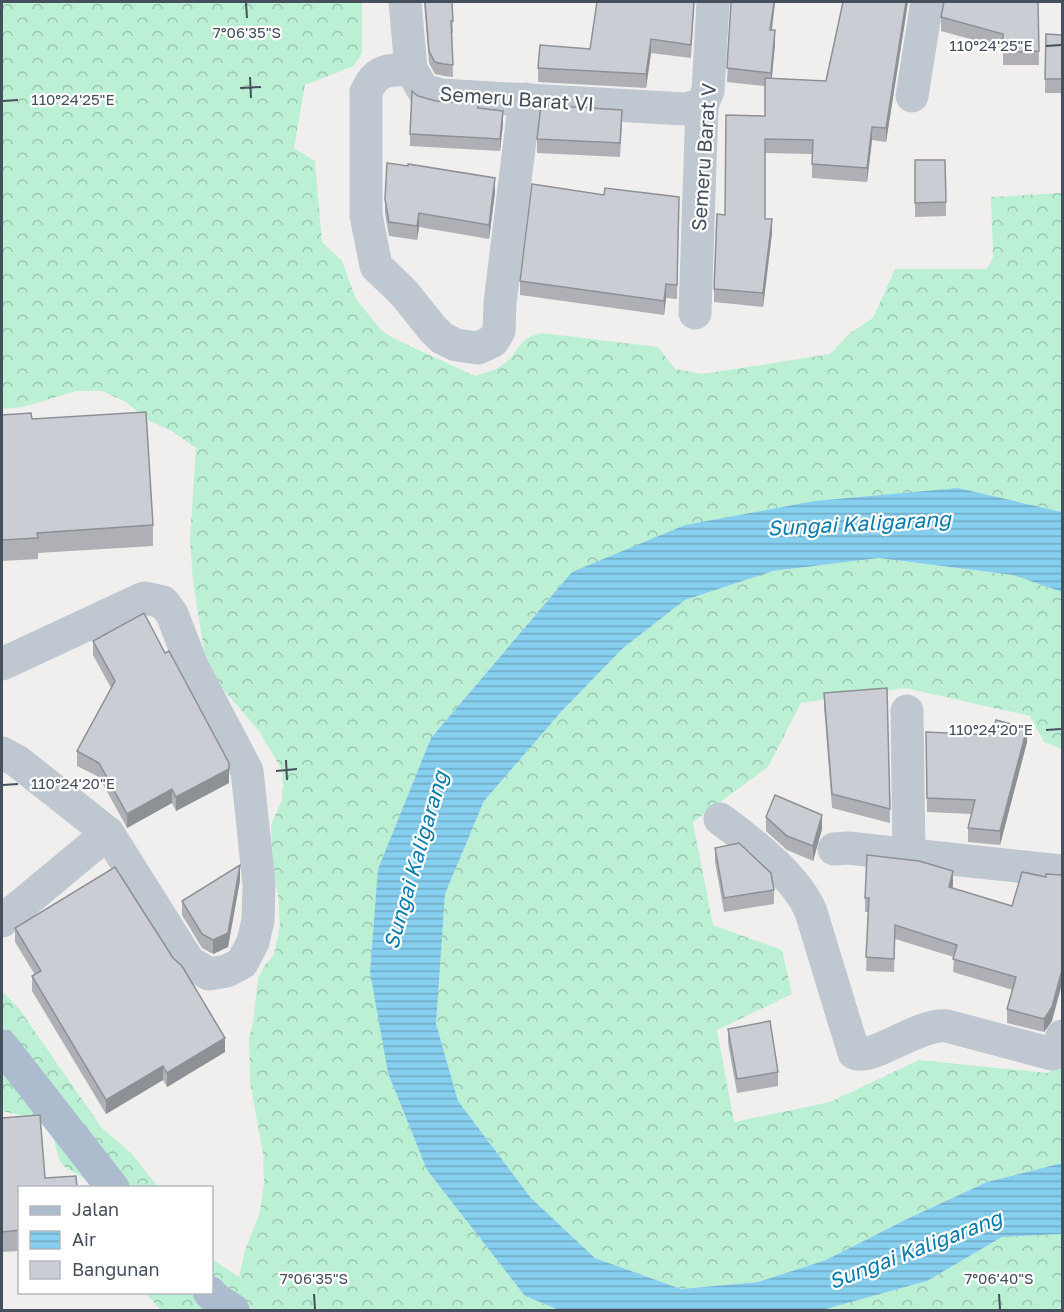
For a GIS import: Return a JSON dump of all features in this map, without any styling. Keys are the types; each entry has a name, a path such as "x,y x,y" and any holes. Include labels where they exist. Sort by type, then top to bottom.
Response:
{"main road":[{"path":"2,1046 110,1186"},
{"path":"210,1294 233,1311"}],"street":[{"path":"405,2 411,69 382,71 372,79 366,92 366,216 376,266 404,293 442,338 456,345 478,348 493,341 499,331 500,303 525,99"},
{"name":"Semeru Barat V","path":"696,314 702,105 708,91 713,2"},
{"path":"912,96 927,2"},
{"name":"Semeru Barat VI","path":"411,69 423,90 441,95 684,109 702,105"},
{"path":"2,664 144,598 163,602 172,614 192,666 247,771 260,885 258,920 253,942 242,963 227,971 209,974 189,962 108,833 17,761 2,753"},
{"path":"907,711 909,855"},
{"path":"720,819 789,878 804,895 854,1053 858,1056 870,1053 909,1034 936,1026 947,1026 1052,1054 1058,1051 1062,1036"},
{"path":"2,921 108,833"},
{"path":"834,849 848,848 1062,871"}],"green space":[{"path":"2,2 362,2 362,53 354,66 305,85 294,148 315,161 322,242 342,261 356,299 382,331 475,376 499,367 527,338 542,333 658,347 675,369 703,374 830,354 850,333 873,318 895,269 987,269 993,257 991,197 1062,193 1062,512 958,488 572,572 431,738 378,869 388,1073 427,1170 525,1296 559,1310 161,1310 146,1294 213,1294 213,1260 239,1277 245,1250 260,1212 264,1183 263,1154 250,1082 249,1038 258,978 274,954 280,926 278,894 272,865 271,825 282,800 282,770 259,731 222,688 208,663 204,650 193,581 190,538 196,448 173,432 148,420 126,402 102,391 76,391 23,407 2,409"},
{"path":"879,558 1013,575 1062,592 1062,749 1044,742 1030,716 905,688 801,703 768,767 693,822 713,925 782,950 792,994 717,1030 734,1122 830,1102 919,1060 1048,1073 1062,1059 1062,1163 987,1182 826,1260 758,1282 681,1289 595,1258 531,1198 458,1101 436,1025 445,894 484,801 561,712 622,649 685,600 773,571"},
{"path":"2,991 20,1010 102,1128 131,1153 157,1186 90,1186 83,1177 65,1167 58,1155 50,1127 45,1122 2,1111"},
{"path":"1062,1234 1062,1310 822,1310 927,1281 1002,1237"}],"water":[{"name":"Sungai Kaligarang","path":"958,488 1062,512 1062,592 1013,575 879,558 773,571 685,600 622,649 561,712 484,801 445,894 436,1024 458,1101 531,1198 595,1258 681,1289 758,1282 826,1260 987,1182 1062,1163 1062,1234 1002,1237 927,1281 822,1310 559,1310 525,1296 427,1170 388,1073 370,972 378,869 431,738 572,572 685,525 815,501"}],"building":[{"path":"425,2 452,2 453,65 435,62 429,51"},
{"path":"597,2 694,2 691,45 651,39 646,74 538,68 540,45 590,49"},
{"path":"731,2 774,2 770,30 775,30 771,73 727,68"},
{"path":"843,2 906,2 886,128 872,127 867,168 812,164 813,140 765,139 765,219 772,219 763,293 714,289 717,214 725,215 726,115 765,116 765,78 826,81"},
{"path":"944,2 1038,2 1039,51 1003,52 1003,34 941,17"},
{"path":"1046,34 1062,35 1062,79 1045,79"},
{"path":"412,91 418,96 436,101 478,104 478,108 503,111 500,139 410,134"},
{"path":"541,105 622,110 620,143 537,139"},
{"path":"915,160 945,160 946,202 915,203"},
{"path":"387,163 408,166 408,164 495,178 489,225 419,213 417,226 389,222 385,199"},
{"path":"532,184 604,195 605,188 679,197 677,285 666,284 664,301 520,281"},
{"path":"146,412 153,525 37,533 38,538 2,540 2,415 31,413 32,419"},
{"path":"144,613 165,653 169,651 229,763 229,769 176,797 172,789 127,814 99,763 77,751 115,681 93,641"},
{"path":"887,688 890,809 832,794 824,693"},
{"path":"996,720 1027,728 1000,831 968,828 975,800 927,798 926,732 992,735"},
{"path":"775,795 822,815 813,846 787,836 766,817"},
{"path":"739,843 771,873 774,890 724,898 715,848"},
{"path":"867,855 919,861 953,871 949,887 1012,906 1022,872 1046,877 1046,874 1062,875 1062,970 1052,1007 1044,1019 1007,1009 1016,977 953,959 957,945 895,925 894,959 866,957 869,898 865,898"},
{"path":"240,865 228,933 213,940 202,934 182,901"},
{"path":"115,867 173,958 182,966 225,1038 167,1073 163,1066 106,1100 32,976 41,971 15,928"},
{"path":"770,1021 778,1072 737,1079 728,1029"},
{"path":"40,1115 45,1178 76,1176 77,1186 18,1186 18,1230 2,1232 2,1118"}]}
